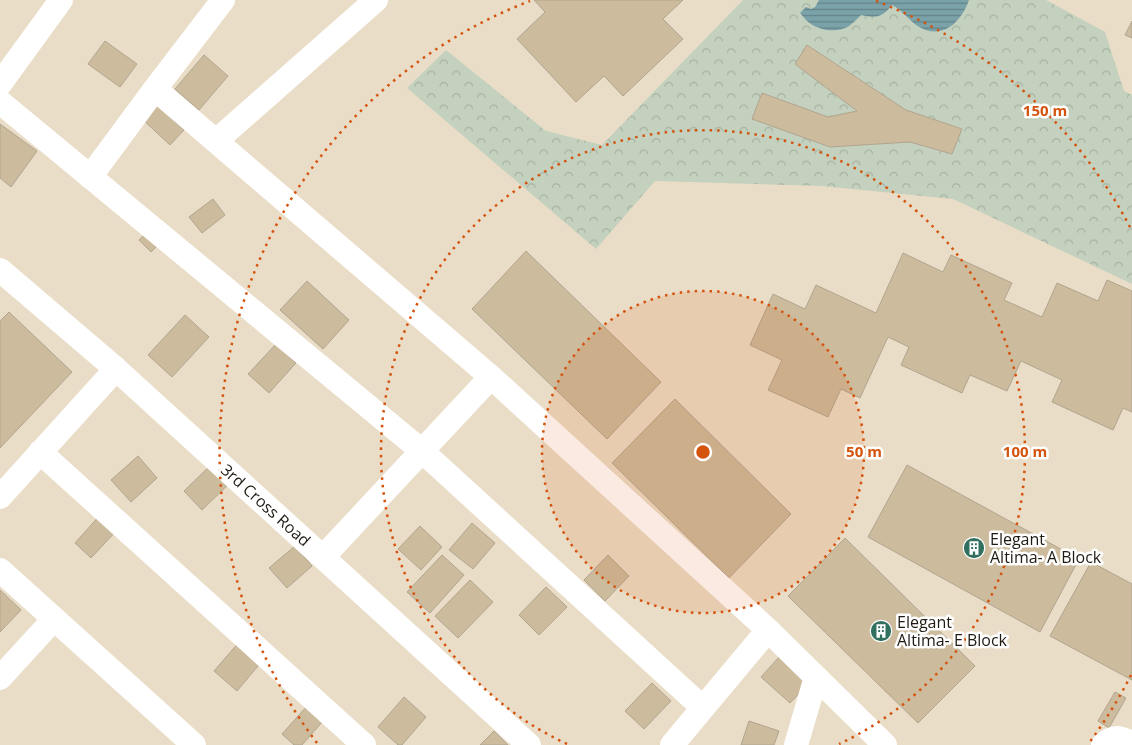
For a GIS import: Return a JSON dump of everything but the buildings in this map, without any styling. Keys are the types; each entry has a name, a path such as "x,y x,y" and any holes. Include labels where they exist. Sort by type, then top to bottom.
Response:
{"street":[{"path":"0,84 61,0"},
{"path":"90,177 223,0"},
{"path":"216,141 376,0"},
{"path":"155,88 491,377 768,630 884,745"},
{"path":"0,102 422,451 703,708"},
{"name":"3rd Cross Road","path":"0,270 116,369 529,745"},
{"path":"0,497 116,369"},
{"path":"324,557 491,377"},
{"path":"40,452 364,745"},
{"path":"0,570 194,745"},
{"path":"0,678 54,619"},
{"path":"672,745 768,630"},
{"path":"796,745 816,677"},
{"path":"1103,745 1111,738 1121,738 1132,743"}],"green space":[{"path":"743,0 1046,0 1105,32 1124,91 1132,95 1132,284 953,199 821,186 655,181 596,249 407,88 446,50 546,131 602,145"}],"water":[{"path":"819,0 969,0 961,16 949,28 934,32 916,25 892,5 882,15 871,17 861,15 850,25 840,30 820,28 810,23 800,13 806,7 811,9 815,7"}],"place":[{"name":"Elegant Altima- A Block","path":"974,548"},
{"name":"Elegant Altima- E Block","path":"881,631"}]}
